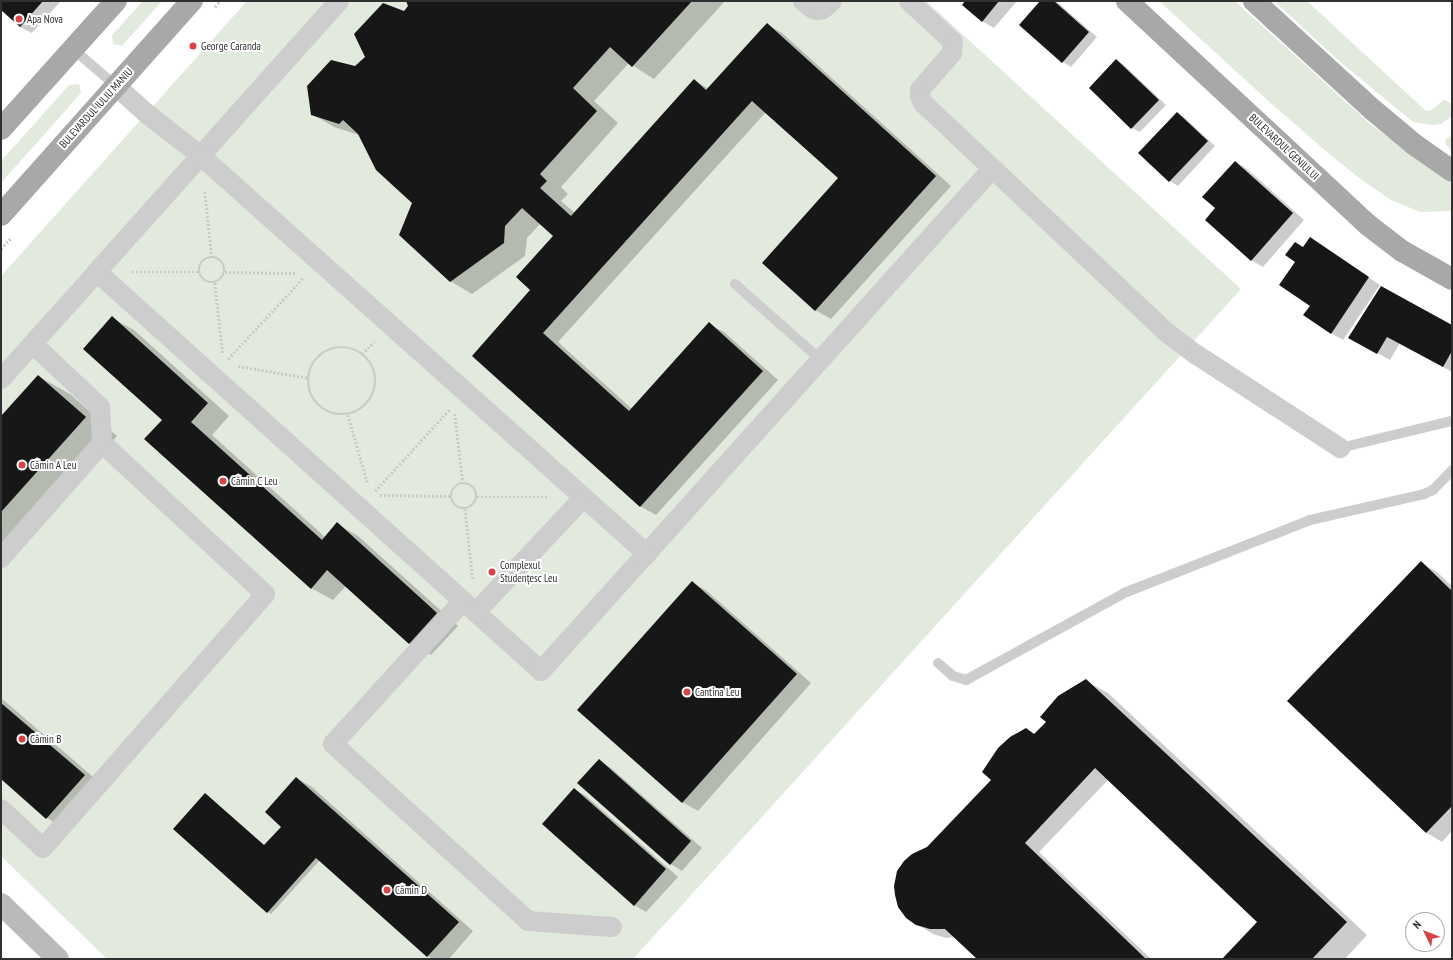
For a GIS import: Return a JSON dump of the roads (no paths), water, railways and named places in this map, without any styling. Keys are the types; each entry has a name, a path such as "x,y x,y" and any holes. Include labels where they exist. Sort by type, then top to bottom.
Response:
{"main road":[{"path":"1,129 116,1"},
{"name":"BULEVARDUL IULIU MANIU","path":"1,215 192,1"},
{"name":"BULEVARDUL GENIULUI","path":"1127,1 1368,225 1402,250 1452,279"},
{"path":"1254,1 1373,110 1421,150 1452,171"},
{"path":"1,904 58,959"}],"street":[{"path":"1,379 339,1"},
{"path":"803,1 816,10 823,8 832,1"},
{"path":"909,1 953,42 952,53 920,90 920,96 923,103 1166,332 1197,355 1340,448"},
{"path":"116,86 146,114 201,156 314,267 647,554"},
{"path":"97,272 219,370 365,501 470,606 541,672 992,169"},
{"path":"1,809 43,848 265,594 102,443 100,407 32,344"},
{"path":"1,558 102,443"},
{"path":"583,498 470,606 333,744 528,921 612,927"}],"lane":[{"path":"73,49 116,86"},
{"path":"735,284 821,360"},
{"path":"1340,448 1452,421"},
{"path":"938,663 953,676 966,680 1124,593 1310,520 1424,494 1433,490 1452,470"}],"place":[{"name":"Apa Nova","path":"19,19"},
{"name":"George Caranda","path":"193,46"},
{"name":"Cămin A Leu","path":"22,465"},
{"name":"Cămin C Leu","path":"223,481"},
{"name":"Complexul Studențesc Leu","path":"492,572"},
{"name":"Cantina Leu","path":"687,692"},
{"name":"Cămin B","path":"22,739"},
{"name":"Cămin D","path":"387,890"}]}
